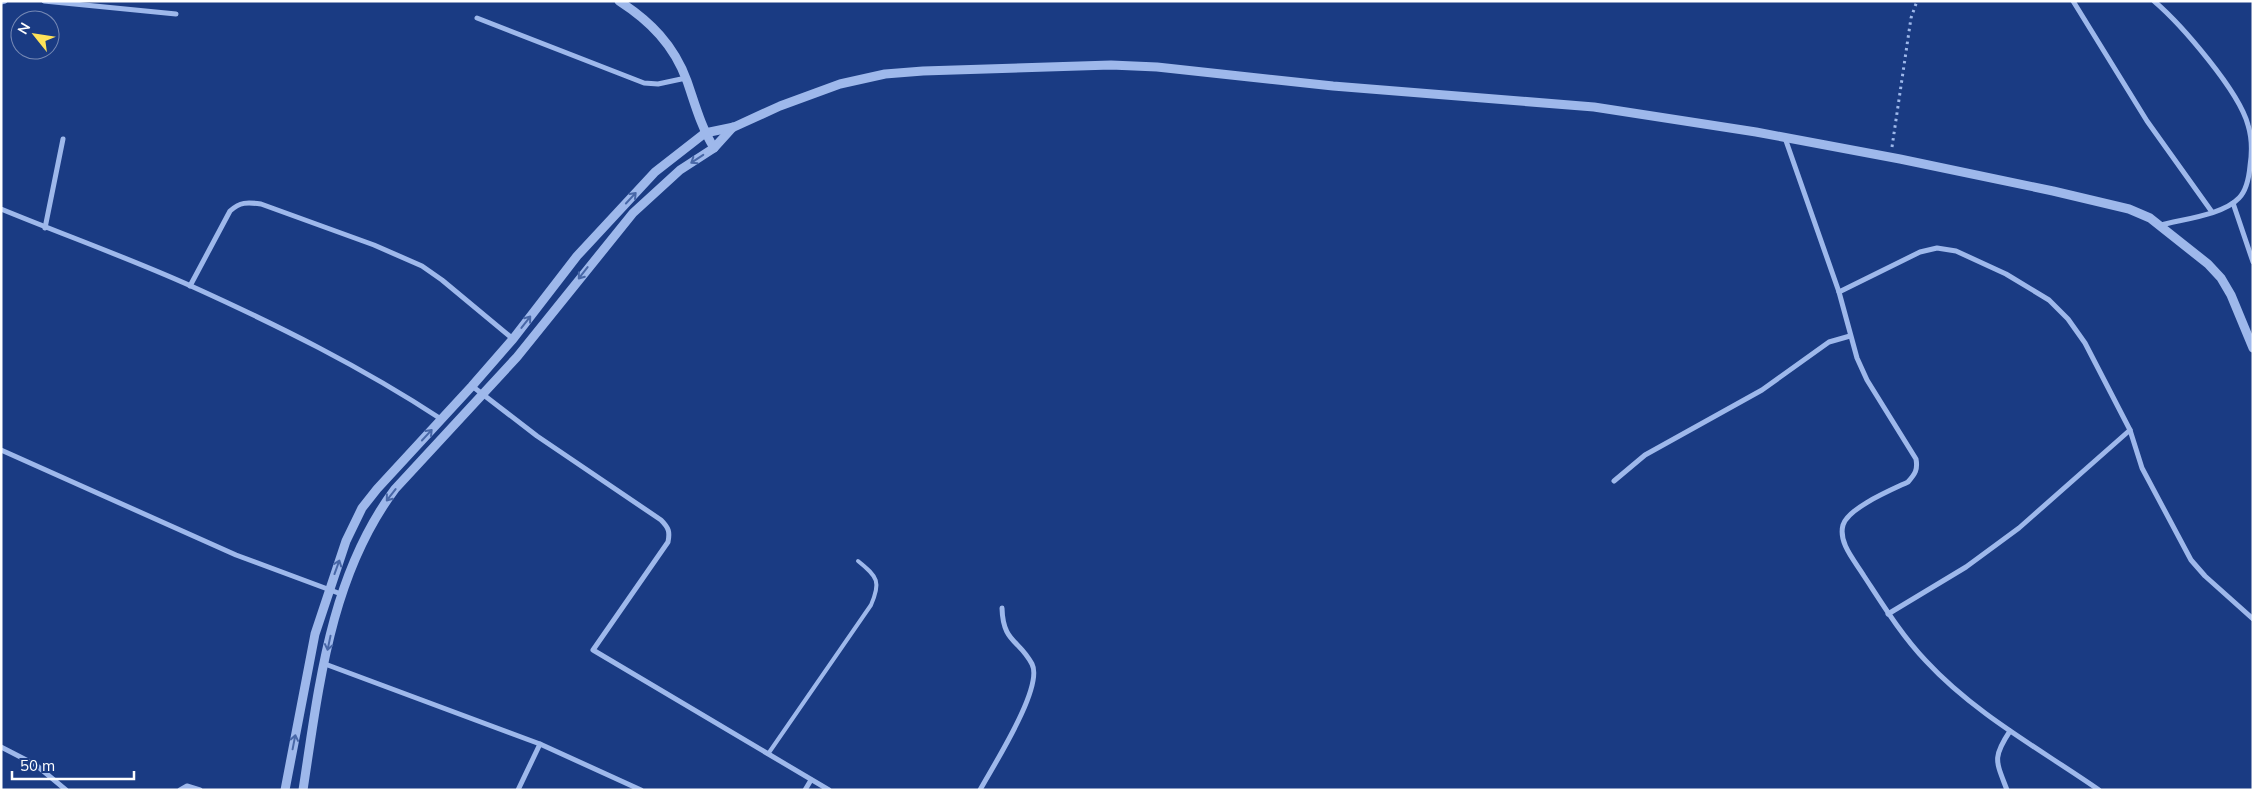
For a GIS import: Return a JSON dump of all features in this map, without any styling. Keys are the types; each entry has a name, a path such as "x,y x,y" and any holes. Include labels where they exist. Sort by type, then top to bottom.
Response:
{"street":[{"path":"1,2 5,1"},
{"path":"44,1 176,14"},
{"path":"618,1 655,27 668,43 686,78 705,133 714,148"},
{"path":"2073,1 2147,121 2212,212"},
{"path":"2154,1 2193,41 2230,91 2248,124 2251,154 2249,176 2245,188 2233,203 2222,210 2161,225"},
{"path":"477,18 644,83 658,84 686,78"},
{"path":"285,790 315,634 328,590 346,541 362,508 377,489 472,386 513,339 578,256 650,178 705,133 734,127 780,106 840,84 884,74 1112,65 1157,66 1333,86 1594,107 1891,157 2129,209 2161,225 2208,264 2221,278 2231,295 2253,348"},
{"path":"302,790 325,664 342,594 357,551 382,508 395,489 484,395 517,357 633,213 680,170 714,148 734,127"},
{"path":"1785,138 1839,292 1857,358 1867,380 1916,459 1918,466 1908,482 1850,513 1843,523 1843,542 1888,614 1925,661 1975,705 2010,731 2099,790"},
{"path":"45,228 63,139"},
{"path":"190,286 230,212 237,204 246,202 261,204 408,259 442,280 513,339"},
{"path":"2233,203 2253,262"},
{"path":"1,210 190,286 343,360 392,387 441,419"},
{"path":"1839,292 1920,252 1937,248 1956,251 2006,274 2049,300 2068,319 2085,343 2130,430 2142,468 2191,560 2205,576 2253,619"},
{"path":"1614,481 1645,455 1762,390 1829,342 1850,336"},
{"path":"472,386 537,436 662,520 668,527 670,533 668,542 594,650 829,790"},
{"path":"1888,614 1966,567 2019,528 2130,430"},
{"path":"1,450 236,555 342,594"},
{"path":"980,790 1028,701 1036,674 1032,664 1008,635 1003,623 1002,608"},
{"path":"325,664 540,744 641,790"},
{"path":"2007,790 1999,770 1996,755 2010,731"},
{"path":"518,790 540,744"},
{"path":"1,747 36,765 66,790"},
{"path":"805,790 811,780"},
{"path":"180,790 187,786 200,790"}],"lane":[{"path":"768,754 871,605 878,588 870,570 858,561"}],"path":[{"path":"1891,157 1911,18 1917,1"}]}
